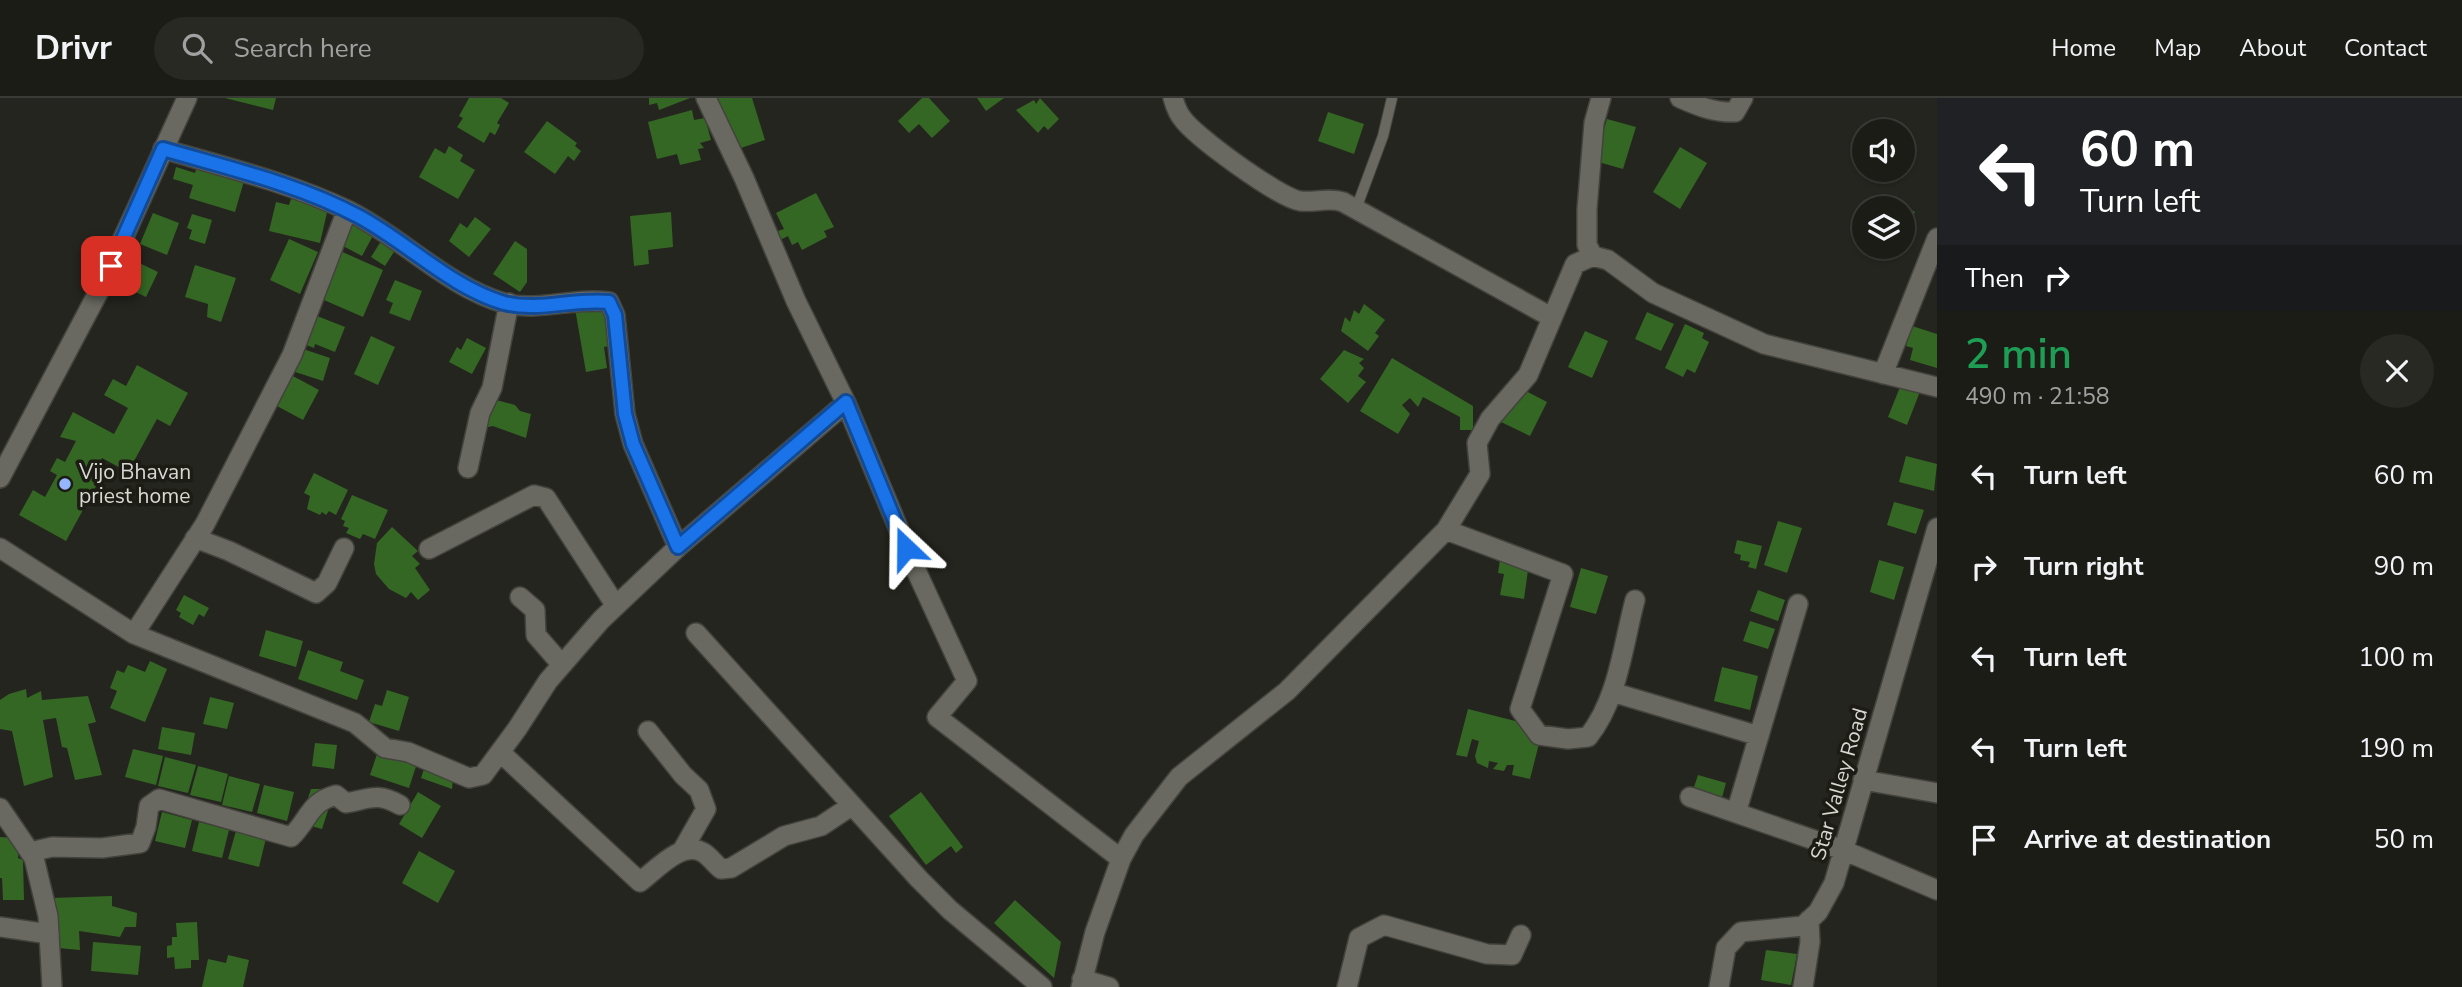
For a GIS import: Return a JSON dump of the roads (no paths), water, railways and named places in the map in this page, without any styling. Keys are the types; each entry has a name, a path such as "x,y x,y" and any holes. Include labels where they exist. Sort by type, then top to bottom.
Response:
{"street":[{"path":"0,478 100,289 187,98"},
{"path":"706,98 744,178 796,301 846,402 915,568 967,681 937,717 1121,859"},
{"path":"1173,98 1183,120 1246,171 1283,195 1299,201 1332,198 1551,317"},
{"path":"1593,256 1587,245 1587,209 1594,123 1601,98"},
{"path":"1681,98 1722,113 1735,112 1743,98"},
{"path":"163,149 286,186 347,210 376,226 463,285 509,303 538,307 593,300 609,302 615,315 625,414 633,444 678,547"},
{"path":"134,634 195,538 292,355 347,210"},
{"path":"1883,374 1937,238"},
{"path":"1109,987 1081,983 1121,859 1133,835 1179,777 1287,691 1446,530 1480,474 1477,443 1490,419 1528,375 1575,264 1593,256 1608,260 1654,293 1763,344 1937,387"},
{"path":"468,468 480,413 492,388 509,303"},
{"path":"0,548 134,634 355,723 385,748 408,752 469,778 483,775 548,681 616,606 678,547 846,402"},
{"path":"429,549 534,495 546,498 616,606"},
{"path":"1446,530 1563,574 1520,709 1539,735 1568,739 1588,737 1600,722 1612,692 1635,600"},
{"name":"Star Valley Road","path":"1809,920 1818,912 1834,883 1936,535"},
{"path":"195,538 229,551 316,593 327,583 344,548"},
{"path":"520,597 535,610 536,635 562,665"},
{"path":"1735,813 1798,604"},
{"path":"696,633 944,905 1042,987"},
{"path":"1612,692 1759,736"},
{"path":"500,752 640,882 682,850 706,809 699,790 683,775 648,731"},
{"path":"1863,780 1937,793"},
{"path":"30,852 52,847 102,848 140,843 149,806 159,799 291,837 302,827 311,809 322,799 336,795 346,803 376,796 386,797 400,805"},
{"path":"1690,797 1843,850 1937,890"},
{"path":"682,850 702,852 721,869 731,868 784,836 821,826 851,806"},
{"path":"0,808 34,858 49,934 52,987"},
{"path":"1719,987 1726,948 1741,932 1803,926 1809,920"},
{"path":"1803,987 1810,942 1809,920"},
{"path":"1347,987 1359,938 1384,925 1487,954 1512,955 1521,935"},
{"path":"0,927 49,934"}],"lane":[{"path":"1356,209 1383,136 1392,98"}],"place":[{"name":"Vijo Bhavan priest home","path":"65,484"}]}
